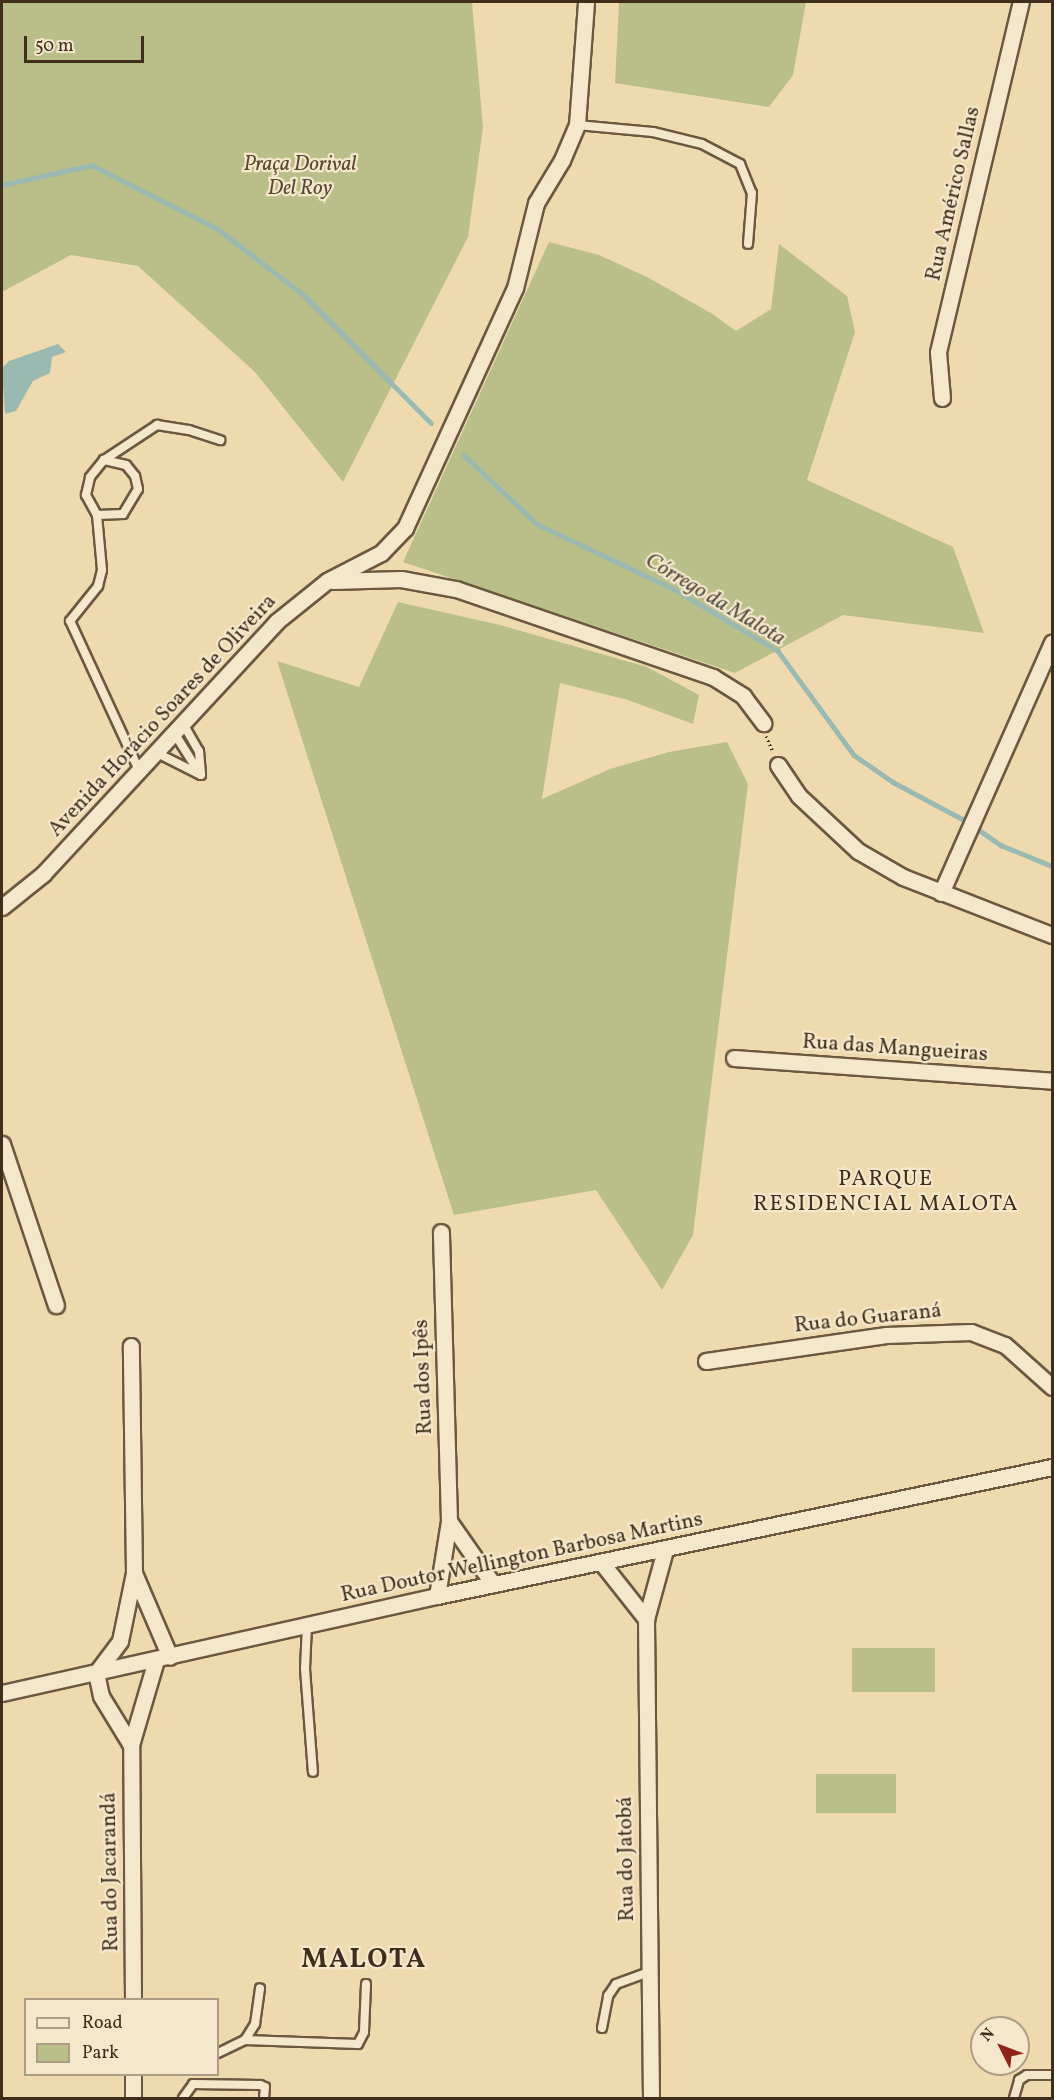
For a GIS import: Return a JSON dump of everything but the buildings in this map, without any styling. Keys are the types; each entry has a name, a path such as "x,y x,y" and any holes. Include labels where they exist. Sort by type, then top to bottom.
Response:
{"street":[{"name":"Avenida Horácio Soares de Oliveira","path":"2,907 43,874 153,751 276,622 327,581 381,554 405,528 515,288 536,203 562,160 577,125 586,2"},
{"name":"Rua Américo Sallas","path":"942,398 938,352 1022,2"},
{"path":"327,581 401,579 456,589 713,676 743,696 763,723"},
{"path":"941,893 1053,643"},
{"path":"778,765 799,796 858,851 903,877 1053,935"},
{"name":"Rua das Mangueiras","path":"734,1058 1053,1081"},
{"path":"2,1144 56,1305"},
{"name":"Rua dos Ipês","path":"437,1596 449,1521 441,1232"},
{"name":"Rua do Guaraná","path":"706,1360 886,1335 971,1332 1005,1345 1053,1387"},
{"path":"130,1744 101,1696 96,1673 120,1641 134,1573 131,1346"},
{"name":"Rua Doutor Wellington Barbosa Martins","path":"2,1693 437,1596 1053,1467"},
{"path":"449,1521 493,1584"},
{"name":"Rua do Jatobá","path":"651,2098 645,1619 665,1550"},
{"path":"601,1562 645,1619"},
{"path":"134,1573 163,1658"},
{"name":"Rua do Jacarandá","path":"133,1998 130,1744 163,1658"},
{"path":"133,2076 133,2098"}],"lane":[{"path":"577,125 654,132 702,144 740,164 752,193 748,243"},
{"path":"138,768 70,621 98,586 102,570 97,515 86,495 90,477 104,460 157,425 189,430 219,440"},
{"path":"97,515 123,514 138,489 135,476 126,465 104,460"},
{"path":"177,727 201,775"},
{"path":"177,727 199,751 201,775"},
{"path":"153,751 201,775"},
{"path":"308,1625 306,1669 313,1772"},
{"path":"602,2028 608,1996 616,1984 649,1972"},
{"path":"219,2053 246,2040 358,2044 364,2032 366,1984"},
{"path":"246,2040 255,2024 260,1988"},
{"path":"1014,2098 1019,2080 1027,2075 1053,2075"},
{"path":"183,2098 193,2084 260,2085 265,2087 264,2098"}],"path":[{"path":"763,723 778,765"}],"green space":[{"name":"Praça Dorival Del Roy","path":"2,2 472,2 483,127 468,237 343,482 255,372 138,266 71,255 2,292"},
{"path":"619,2 806,2 793,75 769,107 615,83"},
{"path":"549,242 599,255 647,277 711,313 736,331 771,309 779,244 847,296 855,332 807,480 953,547 984,633 843,615 735,673 403,562"},
{"path":"398,602 500,625 647,667 699,695 693,724 628,700 560,683 542,799 610,769 669,752 727,742 748,784 693,1235 662,1290 596,1190 454,1215 277,661 359,687"},
{"path":"852,1648 935,1648 935,1692 852,1692"},
{"path":"816,1774 896,1774 896,1813 816,1813"}],"water":[{"path":"58,344 66,352 52,357 50,373 33,381 16,411 5,414 2,368 9,361"}],"waterway":[{"name":"Córrego da Malota","path":"2,185 92,165 218,229 305,296 431,423"},
{"name":"Córrego da Malota","path":"464,455 537,524 674,589 778,651 854,755 893,782 968,822"},
{"name":"Córrego da Malota","path":"975,827 1001,845 1052,866"}],"district":[{"name":"PARQUE RESIDENCIAL MALOTA","path":"886,1192"},
{"name":"MALOTA","path":"364,1961"}]}
